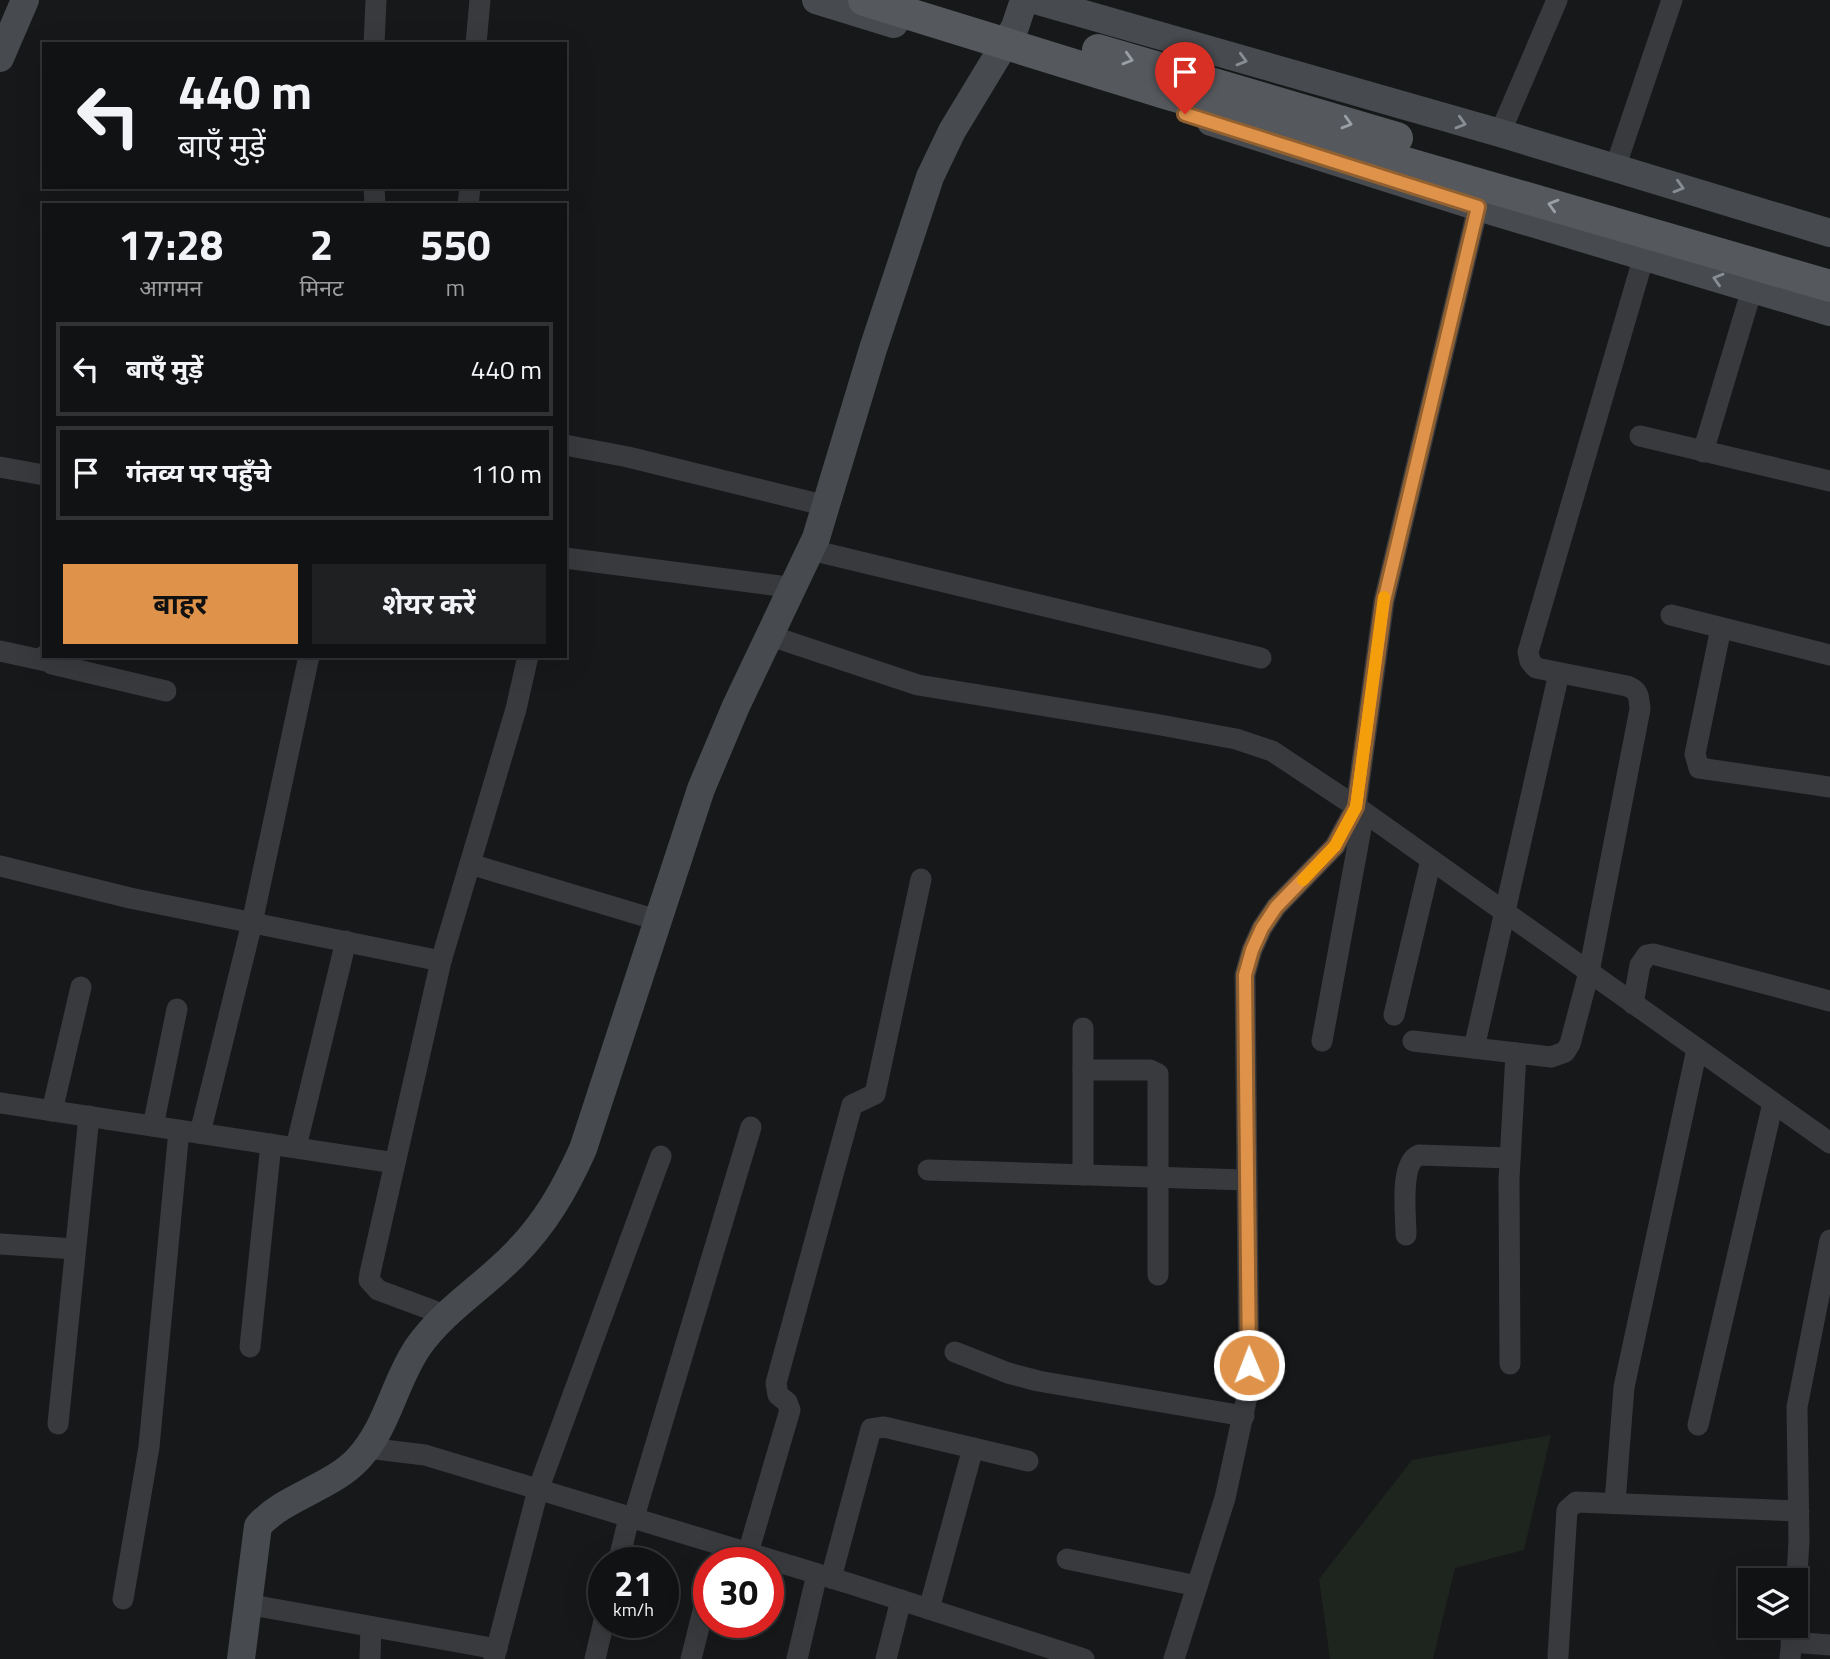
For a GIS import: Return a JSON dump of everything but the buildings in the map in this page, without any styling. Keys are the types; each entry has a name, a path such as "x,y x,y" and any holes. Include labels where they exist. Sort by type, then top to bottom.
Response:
{"main road":[{"path":"864,0 1025,18 1830,286"},
{"path":"921,0 1025,18 1830,265"}],"street":[{"path":"0,58 25,0"},
{"path":"374,42 376,0"},
{"path":"476,42 480,0"},
{"path":"816,0 1025,18 1500,133 1830,233"},
{"path":"1500,133 1557,0"},
{"path":"1615,168 1672,0"},
{"path":"1025,18 1478,207 1830,312"},
{"path":"241,1659 258,1526 280,1507 345,1469 367,1448 377,1434 406,1366 419,1346 514,1256 537,1230 570,1178 583,1149 657,920 717,748 795,587 828,506 869,361 930,177 952,131 1025,18"},
{"path":"1322,1041 1360,810 1384,601 1478,207"},
{"path":"1412,1041 1551,1057 1565,1052 1589,972 1640,709 1639,695 1634,688 1627,685 1536,668 1530,661 1528,652 1644,256"},
{"path":"1703,452 1752,289"},
{"path":"1640,436 1830,481"},
{"path":"567,445 628,457 828,506"},
{"path":"0,467 42,475"},
{"path":"811,550 1261,658"},
{"path":"567,558 795,587"},
{"path":"1671,615 1830,655"},
{"path":"1721,628 1695,754 1699,768 1830,787"},
{"path":"771,636 918,685 1155,724 1258,745 1287,759 1830,1143"},
{"path":"0,651 42,657"},
{"path":"48,658 166,691"},
{"path":"123,1599 149,1447 189,1131 252,923 309,658"},
{"path":"448,1316 378,1290 369,1280 441,961 527,658"},
{"path":"1474,1048 1559,673"},
{"path":"1174,1659 1224,1498 1244,1416 1249,1365 1245,975 1252,950 1276,907 1335,846 1360,810"},
{"path":"1394,1015 1431,860"},
{"path":"470,864 657,920"},
{"path":"0,866 130,898 441,961"},
{"path":"750,1547 790,1410 790,1406 778,1395 776,1383 852,1105 875,1094 921,879"},
{"path":"296,1147 346,941"},
{"path":"1633,1004 1640,965 1647,955 1653,954 1830,1001"},
{"path":"52,1111 80,987"},
{"path":"153,1126 177,1009"},
{"path":"1083,1028 1083,1175"},
{"path":"1615,1502 1624,1387 1697,1049"},
{"path":"1510,1363 1510,1158 1516,1053"},
{"path":"1083,1070 1150,1070 1158,1074 1158,1275"},
{"path":"0,1103 395,1163"},
{"path":"1698,1425 1773,1103"},
{"path":"58,1424 89,1116"},
{"path":"623,1547 751,1127"},
{"path":"250,1346 271,1144"},
{"path":"246,1605 371,1627 495,1654 538,1490 661,1156"},
{"path":"1406,1235 1406,1169 1413,1157 1510,1158"},
{"path":"928,1170 1246,1180"},
{"path":"1797,1568 1797,1407 1830,1241"},
{"path":"0,1244 75,1249"},
{"path":"955,1352 1008,1373 1038,1381 1244,1416"},
{"path":"797,1659 870,1429 884,1427 1028,1461"},
{"path":"367,1448 425,1455 631,1519 700,1547"},
{"path":"929,1609 973,1448"},
{"path":"1558,1656 1567,1510 1576,1502 1798,1511"},
{"path":"1067,1559 1197,1586"},
{"path":"784,1564 1084,1659"},
{"path":"886,1659 901,1600"},
{"path":"370,1659 371,1627"},
{"path":"595,1659 600,1638"},
{"path":"691,1659 696,1638"},
{"path":"1791,1642 1830,1645"}],"shaded area":[{"path":"1551,1435 1524,1550 1455,1568 1433,1659 1330,1659 1319,1579 1412,1460"}],"slow traffic":[{"path":"1303,880 1335,846 1356,807 1384,597"}],"route":[{"path":"1185,114 1478,207 1384,601 1356,807 1335,846 1276,907 1262,928 1245,975 1249,1365"}]}
